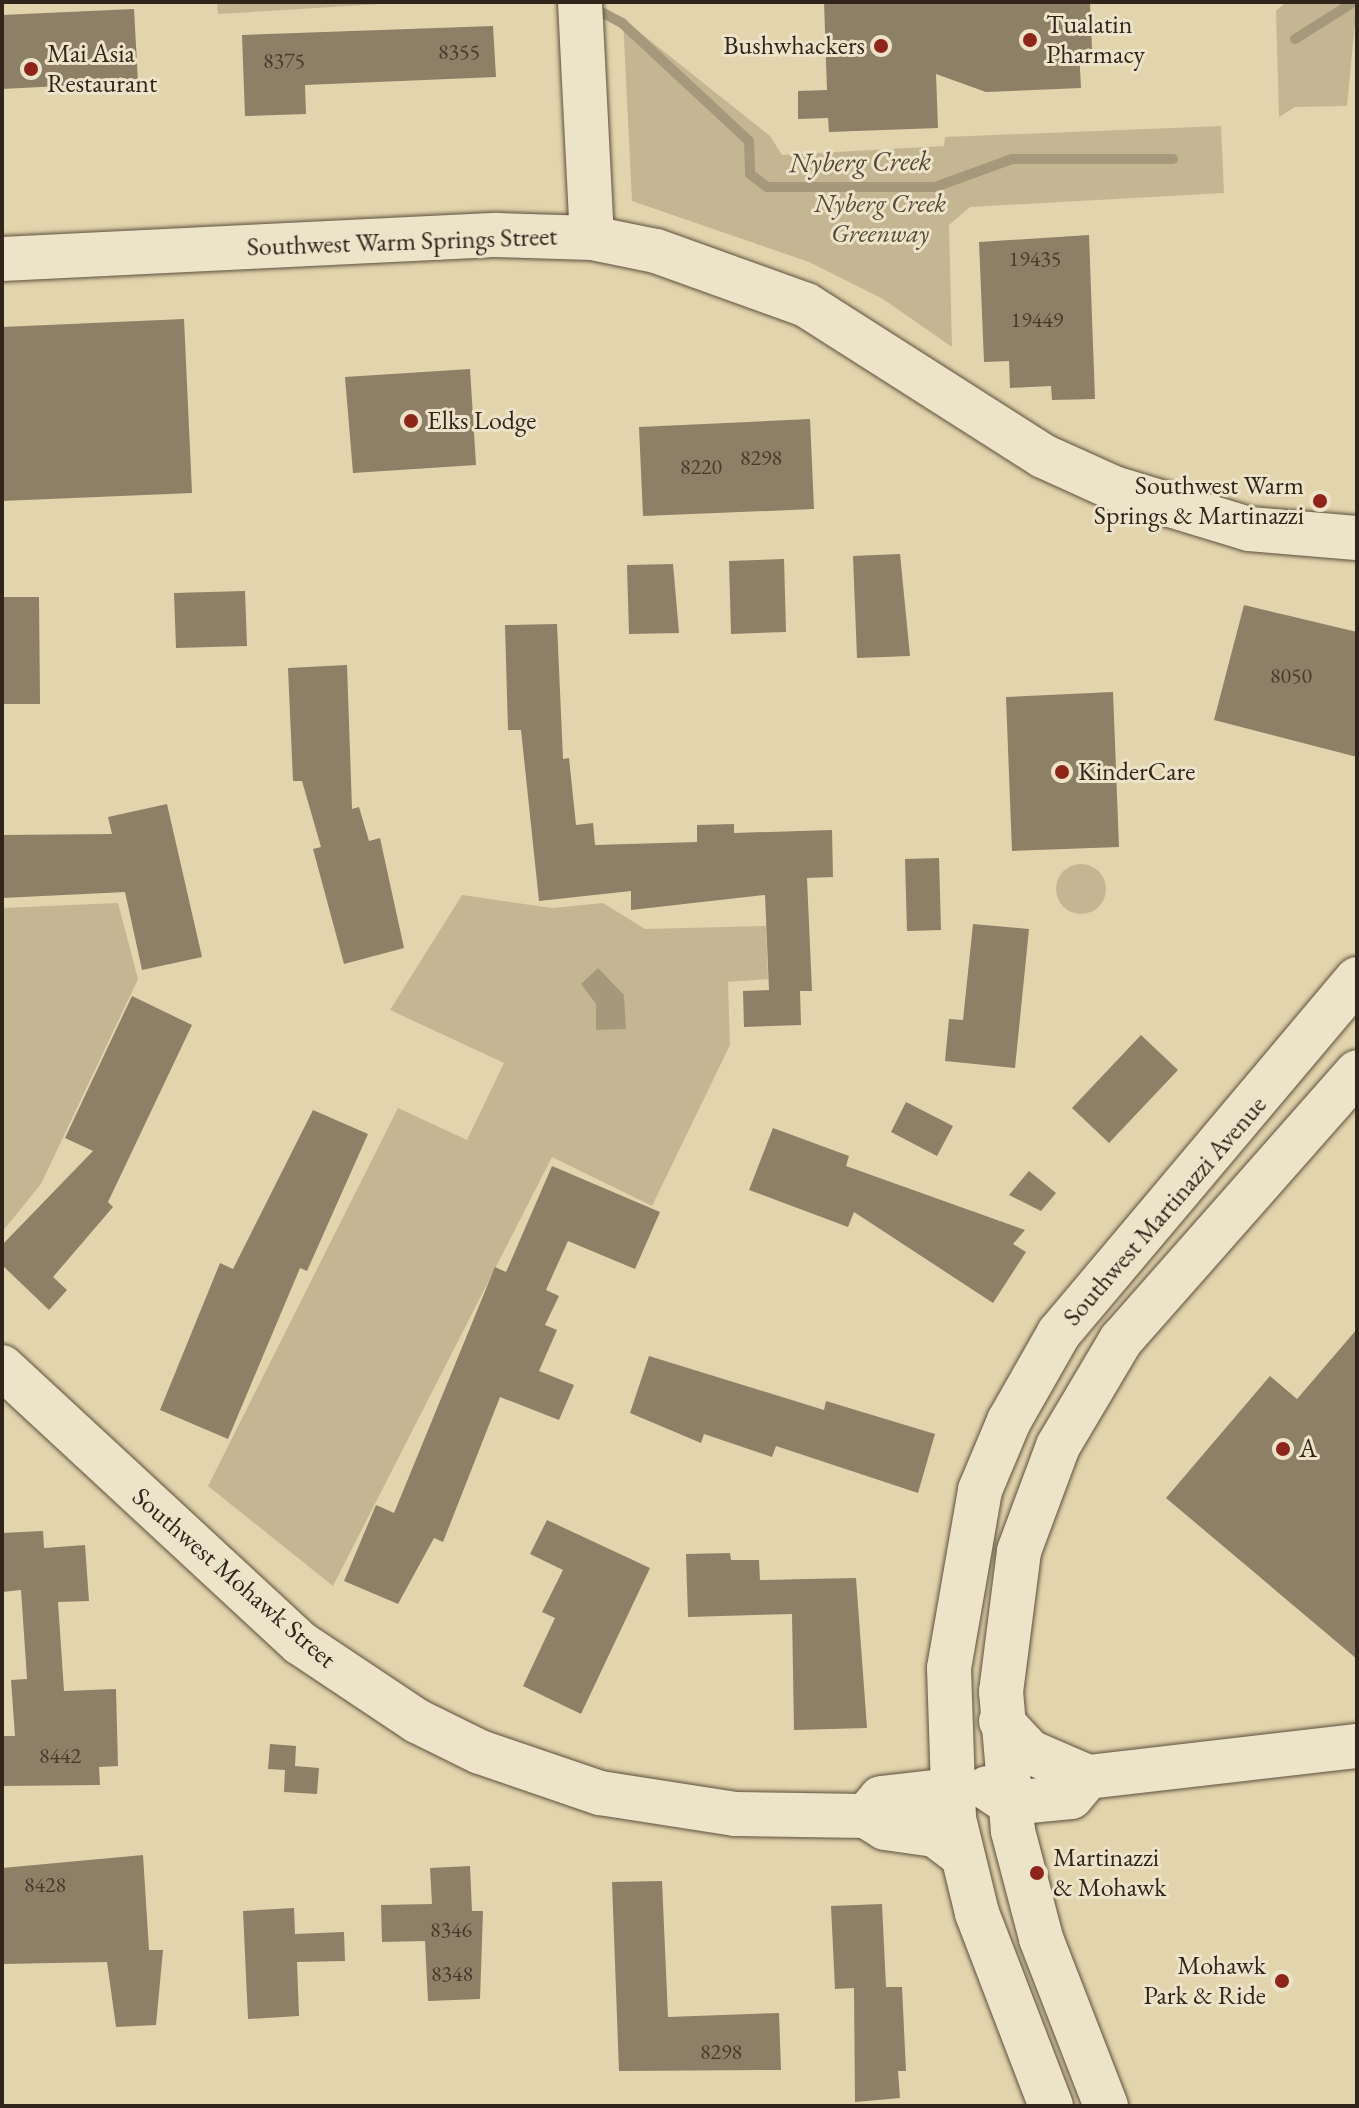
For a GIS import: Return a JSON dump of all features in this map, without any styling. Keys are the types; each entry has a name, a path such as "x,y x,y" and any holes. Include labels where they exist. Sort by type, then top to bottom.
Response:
{"street":[{"path":"581,20 592,238"},
{"name":"Southwest Warm Springs Street","path":"2,259 496,235 592,238 700,263 806,305 1043,456 1114,488 1249,529 1357,538"},
{"name":"Southwest Martinazzi Avenue","path":"1051,2106 960,1854 951,1790 948,1692 967,1542 980,1490 1024,1391 1081,1304 1292,1064 1357,979"},
{"name":"Southwest Martinazzi Avenue","path":"1106,2106 1028,1900 1009,1803 1001,1721 1019,1551 1088,1391 1157,1293 1357,1072"},
{"name":"Southwest Mohawk Street","path":"2,1367 261,1610 417,1721 480,1752 600,1793 735,1814 866,1816 885,1828 935,1835 960,1854"},
{"path":"948,1692 972,1728 988,1792 1009,1803 1071,1797 1088,1777"},
{"path":"1001,1721 1030,1752 1088,1777 1357,1746"},
{"path":"866,1816 881,1798 951,1790"}],"green space":[{"path":"217,2 415,2 218,14"},
{"path":"1286,2 1357,2 1347,106 1295,107 1279,117 1276,11"},
{"name":"Nyberg Creek Greenway","path":"623,19 770,136 782,155 944,146 945,137 1221,126 1224,193 970,207 949,225 952,347 883,299 809,262 632,201"},
{"path":"1081,864 1099,871 1106,889 1099,907 1081,914 1063,907 1056,889 1063,871"},
{"path":"462,895 552,908 603,903 645,929 766,926 768,979 728,982 730,1045 652,1206 552,1157 333,1586 208,1486 398,1108 467,1140 504,1063 390,1010"},
{"path":"118,903 138,979 41,1184 2,1232 2,908"}],"shaded area":[{"path":"598,968 624,995 626,1029 596,1030 596,1004 581,984"}],"building":[{"path":"824,2 1090,2 1092,49 1079,50 1081,88 986,92 936,74 938,128 829,132 828,118 798,119 798,91 827,90"},
{"path":"134,9 138,82 2,89 2,15"},
{"path":"493,26 496,77 305,85 306,114 245,116 242,35"},
{"path":"1089,235 1095,399 1052,400 1051,386 1010,388 1009,361 984,362 979,242"},
{"path":"184,319 192,493 2,501 2,327"},
{"name":"Elks Lodge","path":"470,369 476,465 353,473 345,377"},
{"path":"810,419 814,509 643,516 639,427"},
{"path":"900,554 910,656 857,658 853,556"},
{"path":"784,559 786,632 731,634 729,561"},
{"path":"673,564 679,633 629,634 627,565"},
{"path":"245,591 247,646 176,648 174,593"},
{"path":"2,597 39,597 40,704 2,704"},
{"path":"1244,605 1357,632 1357,757 1214,720"},
{"path":"557,624 563,759 569,758 576,825 593,823 595,845 697,842 697,825 734,824 734,833 832,830 833,877 807,878 812,991 800,991 801,1025 744,1027 743,991 769,990 765,895 631,910 631,891 539,901 521,730 508,730 505,625"},
{"path":"347,665 352,809 359,807 369,841 380,838 404,948 344,964 313,849 321,847 302,781 293,781 288,668"},
{"name":"KinderCare","path":"1113,692 1119,847 1012,851 1006,697"},
{"path":"167,804 202,957 142,970 125,892 2,898 2,835 112,834 108,817"},
{"path":"939,858 941,930 907,931 905,859"},
{"path":"973,924 1029,929 1015,1068 945,1061 949,1019 963,1020"},
{"path":"132,996 192,1025 108,1202 113,1207 53,1277 67,1290 49,1310 2,1265 2,1245 93,1151 65,1138"},
{"path":"1141,1035 1178,1070 1109,1143 1072,1108"},
{"path":"906,1102 953,1126 937,1156 891,1132"},
{"path":"313,1110 368,1134 307,1271 300,1268 228,1439 160,1410 220,1263 233,1269"},
{"path":"773,1128 849,1156 846,1166 1025,1230 1013,1244 1026,1252 993,1303 854,1212 848,1227 749,1190"},
{"path":"552,1166 660,1212 635,1269 568,1241 546,1290 559,1296 545,1325 557,1330 539,1371 574,1385 559,1420 500,1397 443,1542 434,1538 398,1604 344,1581 376,1505 394,1513 495,1267 506,1272"},
{"path":"1029,1171 1056,1193 1041,1211 1009,1195"},
{"name":"A","path":"1357,1329 1357,1659 1166,1498 1270,1376 1297,1399"},
{"path":"649,1356 824,1410 826,1401 935,1434 918,1493 776,1446 772,1457 704,1434 701,1443 630,1413"},
{"path":"547,1520 650,1568 581,1714 523,1686 555,1618 542,1612 563,1570 530,1554"},
{"path":"43,1531 44,1548 85,1545 89,1601 58,1602 64,1691 116,1689 118,1766 99,1767 100,1785 2,1786 2,1736 15,1736 11,1680 27,1679 21,1590 2,1592 2,1533"},
{"path":"730,1553 731,1560 759,1560 760,1580 856,1578 867,1728 794,1730 792,1614 688,1617 686,1554"},
{"path":"270,1744 296,1746 295,1766 319,1768 317,1794 284,1792 285,1770 268,1769"},
{"path":"143,1855 149,1950 163,1950 156,2025 116,2027 107,1962 2,1964 2,1868"},
{"path":"470,1866 472,1911 483,1911 480,1999 428,2001 425,1941 382,1942 381,1905 432,1904 430,1868"},
{"path":"662,1881 668,2017 779,2013 781,2070 619,2071 612,1882"},
{"path":"882,1904 886,1987 902,1987 906,2071 898,2071 900,2098 855,2102 854,1988 835,1989 831,1906"},
{"path":"294,1908 295,1934 344,1932 345,1961 297,1962 299,2016 248,2019 243,1911"}],"waterway":[{"name":"Nyberg Creek","path":"1295,39 1354,2"},
{"name":"Nyberg Creek","path":"592,7 622,23 749,141 750,174 767,187 935,187 1012,159 1173,159"}],"place":[{"name":"Tualatin Pharmacy","path":"1030,40"},
{"name":"Bushwhackers","path":"881,46"},
{"name":"Mai Asia Restaurant","path":"31,69"},
{"name":"Elks Lodge","path":"411,421"},
{"name":"Southwest Warm Springs & Martinazzi","path":"1320,501"},
{"name":"KinderCare","path":"1062,772"},
{"name":"A","path":"1283,1449"},
{"name":"Martinazzi & Mohawk","path":"1037,1873"},
{"name":"Mohawk Park & Ride","path":"1282,1981"}]}
